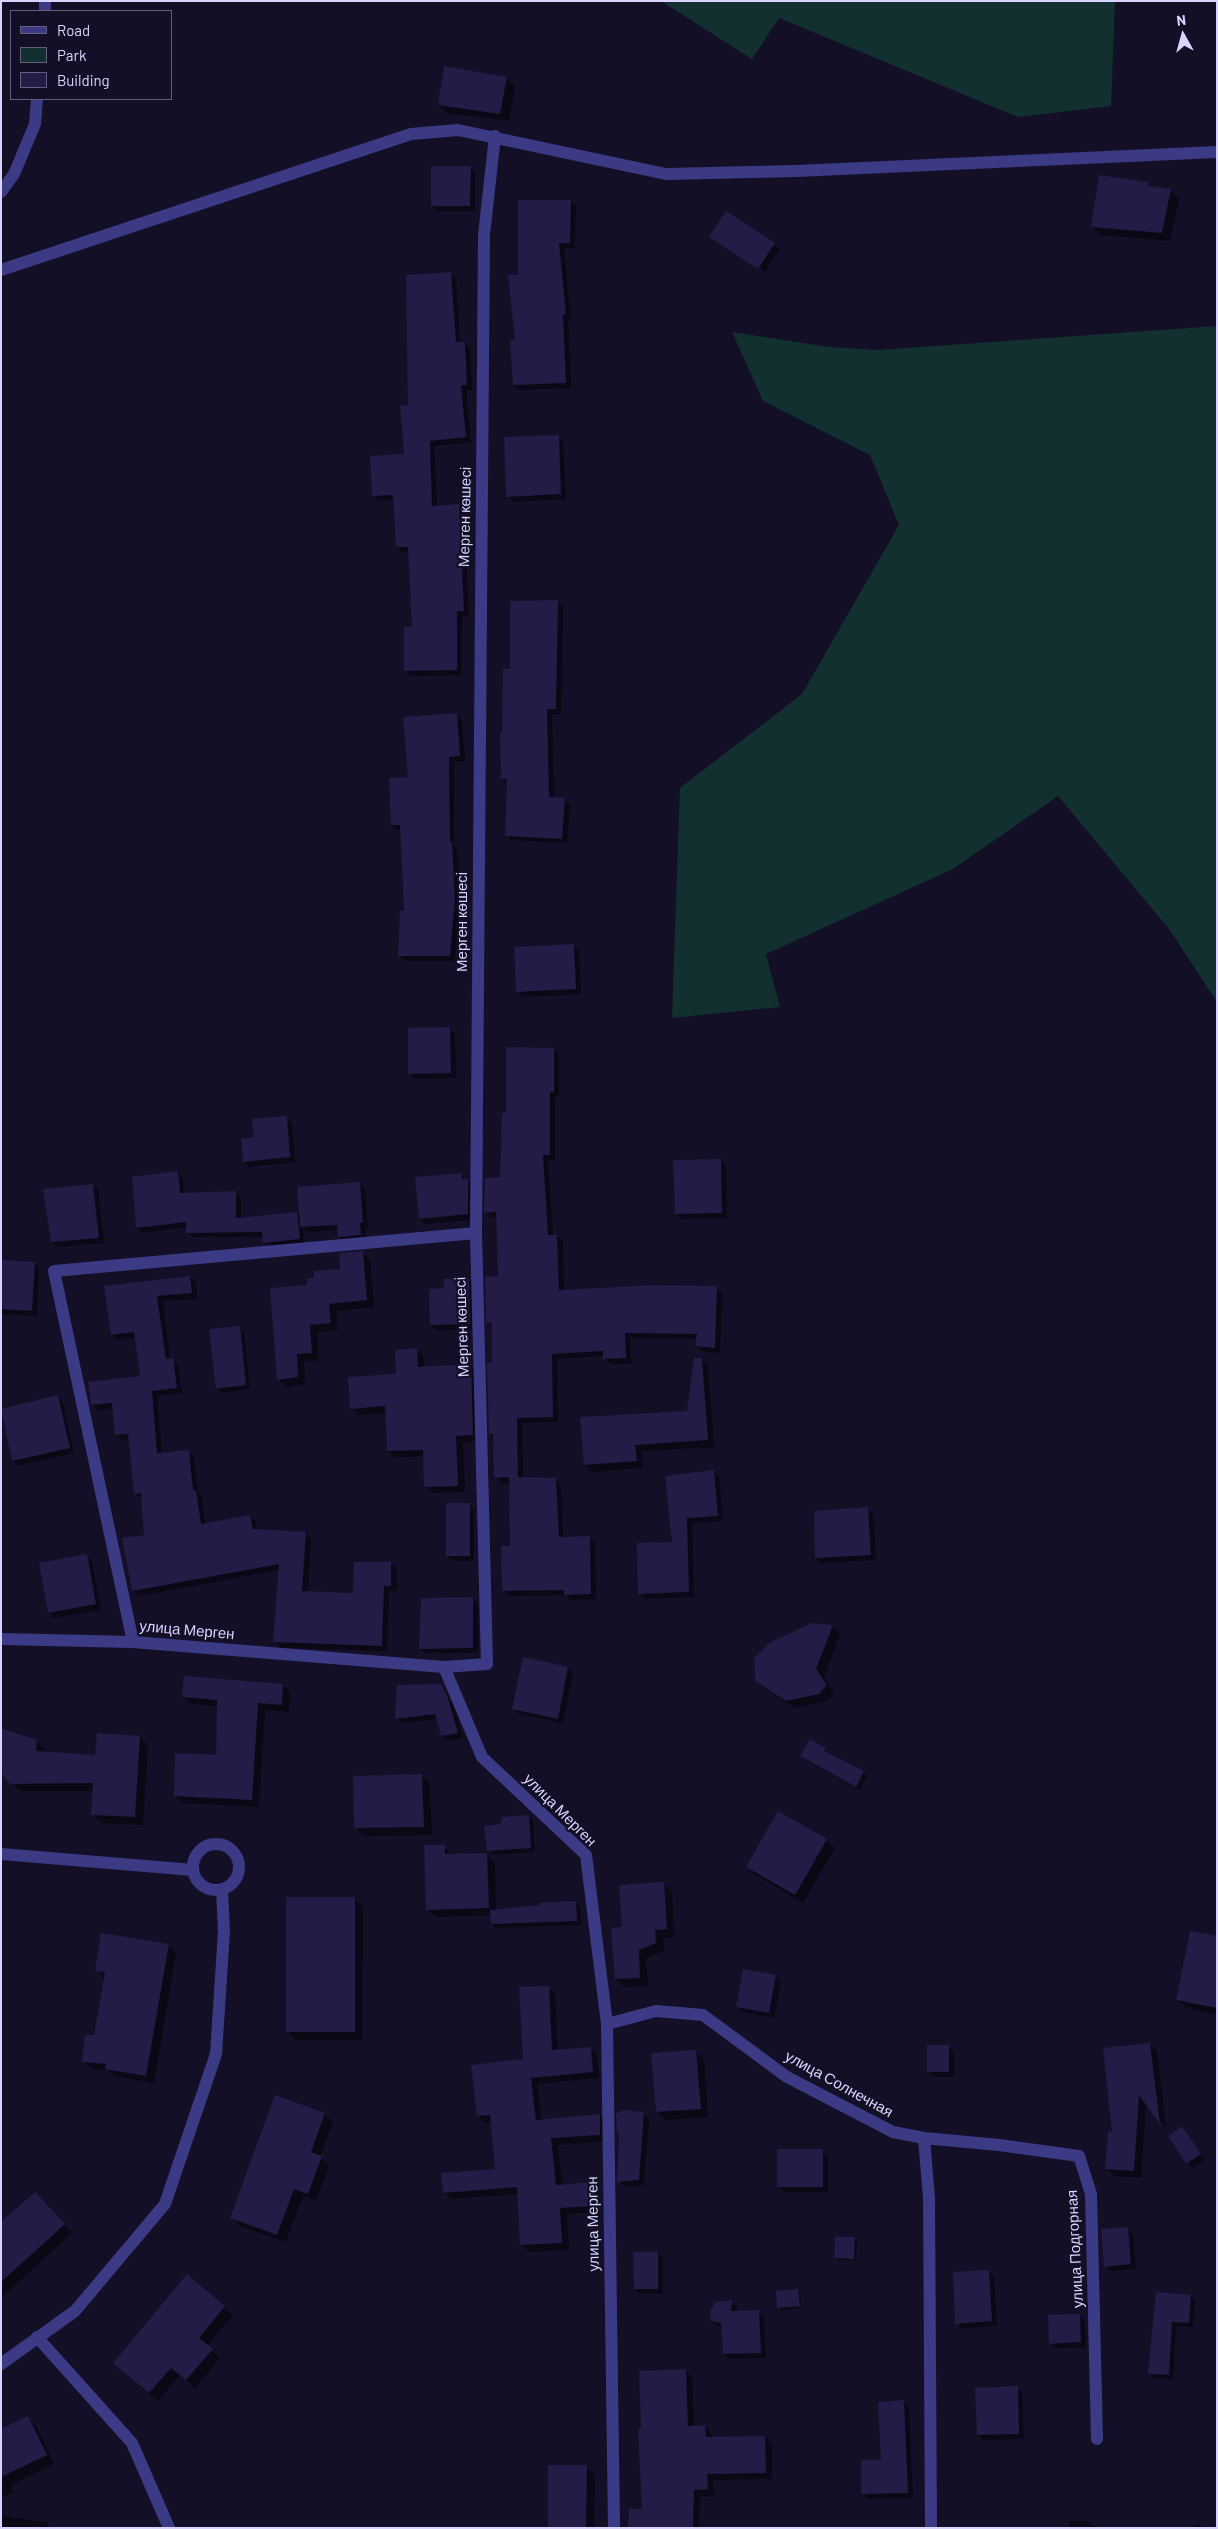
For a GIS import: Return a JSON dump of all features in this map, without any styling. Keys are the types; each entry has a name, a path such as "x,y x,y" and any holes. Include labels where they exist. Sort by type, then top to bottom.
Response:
{"street":[{"path":"1,192 14,174 35,124 37,100"},
{"path":"1,270 411,134 458,130 495,136 666,174 796,171 1217,152"},
{"name":"Мерген көшесі","path":"444,1667 487,1664 476,1233 484,235 495,136"},
{"path":"133,1642 54,1271 476,1233"},
{"name":"улица Мерген","path":"1,1639 133,1642 444,1667 482,1757 586,1855 606,2024 614,2528"},
{"path":"217,1844 230,1848 239,1860 239,1872 233,1884 222,1890 209,1890 198,1882 193,1870 195,1857 204,1847 217,1844"},
{"path":"1,1854 193,1870"},
{"path":"1,2364 75,2311 165,2204 216,2054 224,1931 222,1890"},
{"name":"улица Солнечная","path":"606,2024 656,2011 703,2015 787,2077 893,2132 924,2138"},
{"path":"924,2138 929,2198 931,2528"},
{"name":"улица Подгорная","path":"924,2138 999,2145 1079,2156 1091,2194 1097,2439"},
{"path":"37,2337 132,2443 169,2528"}],"green space":[{"path":"661,1 1115,1 1111,106 1018,117 779,18 752,59"},
{"path":"1217,326 1217,1002 1169,929 1058,796 953,869 766,954 780,1007 672,1018 680,788 802,694 899,525 870,455 763,401 732,332 829,347 878,350"}],"building":[{"path":"444,66 507,77 500,114 438,105"},
{"path":"431,166 471,166 470,206 431,206"},
{"path":"1099,175 1147,182 1149,186 1171,189 1162,233 1091,227"},
{"path":"518,200 571,200 570,243 559,243 566,314 563,314 566,383 513,385 510,340 515,340 508,275 518,275"},
{"path":"726,211 775,243 758,269 709,237"},
{"path":"451,272 456,342 465,342 467,385 461,385 466,437 430,441 432,506 459,504 464,611 457,611 457,670 404,671 404,627 412,627 408,547 396,547 393,495 372,496 370,456 404,454 400,406 408,405 406,275"},
{"path":"559,435 561,494 506,497 504,437"},
{"path":"558,600 556,709 547,709 549,797 565,798 562,839 505,836 507,779 501,779 500,733 502,733 503,669 510,669 510,601"},
{"path":"457,713 460,756 449,757 450,842 452,842 455,898 450,956 398,956 400,911 404,911 400,825 391,825 389,778 408,777 403,717"},
{"path":"574,944 576,989 516,992 514,947"},
{"path":"450,1027 451,1073 408,1074 408,1028"},
{"path":"506,1047 554,1048 554,1092 550,1092 550,1155 543,1155 548,1235 557,1235 559,1290 654,1285 717,1286 715,1348 695,1346 697,1334 625,1333 626,1358 603,1359 603,1351 552,1354 553,1417 517,1418 518,1477 556,1478 559,1537 590,1536 591,1594 564,1595 564,1590 502,1591 501,1546 510,1546 509,1477 494,1478 493,1434 489,1434 487,1363 492,1362 492,1323 486,1323 485,1277 498,1276 496,1212 484,1213 485,1178 500,1177 502,1113 506,1113"},
{"path":"287,1116 290,1157 243,1162 241,1139 254,1137 252,1119"},
{"path":"721,1159 722,1213 675,1214 673,1160"},
{"path":"178,1171 180,1193 236,1191 236,1218 297,1212 300,1239 263,1243 262,1232 186,1233 186,1222 136,1228 132,1177"},
{"path":"462,1173 462,1179 468,1179 468,1214 419,1219 415,1177"},
{"path":"360,1182 363,1223 360,1223 361,1235 338,1237 337,1225 300,1227 297,1187"},
{"path":"93,1184 99,1238 51,1242 43,1189"},
{"path":"363,1251 367,1300 329,1304 331,1323 310,1325 312,1353 297,1354 298,1377 277,1380 270,1288 307,1285 307,1278 314,1278 314,1271 340,1269 339,1253"},
{"path":"1,1260 35,1262 32,1311 1,1309"},
{"path":"190,1276 192,1293 157,1296 166,1359 173,1358 177,1388 152,1391 157,1453 189,1450 193,1490 196,1490 201,1524 250,1515 253,1529 306,1532 302,1591 353,1593 354,1562 391,1562 391,1586 384,1586 382,1646 273,1642 279,1564 132,1591 122,1538 144,1535 141,1493 134,1494 128,1434 115,1435 112,1403 91,1405 88,1382 140,1376 134,1332 111,1335 104,1286"},
{"path":"469,1278 470,1324 430,1325 429,1289 444,1288 444,1279"},
{"path":"240,1326 246,1385 216,1389 209,1329"},
{"path":"417,1348 418,1367 471,1364 473,1435 456,1436 458,1486 424,1487 423,1450 387,1451 385,1406 350,1409 348,1377 396,1374 395,1350"},
{"path":"694,1358 702,1358 708,1440 635,1445 637,1461 584,1465 580,1417 687,1411"},
{"path":"58,1395 70,1448 12,1461 1,1409"},
{"path":"714,1470 718,1516 687,1518 689,1592 638,1594 637,1543 672,1542 665,1476"},
{"path":"446,1503 470,1503 470,1556 446,1556"},
{"path":"868,1507 871,1555 815,1558 814,1511"},
{"path":"87,1554 96,1604 48,1613 39,1563"},
{"path":"473,1597 473,1648 419,1649 421,1598"},
{"path":"812,1623 833,1625 816,1669 827,1685 819,1694 786,1701 755,1681 754,1658 769,1643"},
{"path":"523,1657 568,1667 558,1719 512,1709"},
{"path":"184,1676 283,1684 282,1705 258,1703 252,1800 174,1796 175,1753 216,1755 217,1700 182,1697"},
{"path":"441,1684 448,1698 458,1733 441,1736 435,1714 395,1719 397,1685"},
{"path":"1,1728 37,1740 36,1751 95,1755 97,1733 140,1736 135,1817 91,1815 93,1783 10,1784 1,1773"},
{"path":"810,1739 826,1748 824,1751 864,1771 856,1787 800,1756"},
{"path":"422,1774 424,1827 354,1828 353,1776"},
{"path":"778,1811 827,1839 795,1895 746,1867"},
{"path":"529,1815 531,1848 487,1851 484,1826 501,1824 501,1817"},
{"path":"424,1845 445,1845 445,1854 487,1853 489,1908 426,1910"},
{"path":"664,1882 667,1929 655,1930 656,1943 639,1950 640,1978 615,1979 611,1928 622,1927 619,1885"},
{"path":"286,1897 355,1897 355,2032 286,2032"},
{"path":"576,1901 577,1921 491,1924 490,1910 540,1905 540,1903"},
{"path":"1190,1931 1217,1936 1217,2008 1176,2000"},
{"path":"101,1933 169,1944 146,2076 105,2069 106,2064 82,2062 85,2035 94,2035 105,1972 95,1971"},
{"path":"743,1969 776,1975 769,2013 736,2007"},
{"path":"549,1986 552,2050 591,2047 593,2072 531,2078 536,2120 600,2114 600,2135 551,2138 556,2185 592,2182 594,2206 560,2208 562,2243 520,2245 517,2187 443,2193 441,2173 495,2169 490,2115 477,2116 471,2065 523,2059 519,1987"},
{"path":"1150,2043 1160,2124 1139,2095 1134,2171 1105,2169 1108,2131 1112,2132 1103,2048"},
{"path":"927,2045 949,2045 949,2072 927,2072"},
{"path":"696,2050 701,2109 656,2112 651,2053"},
{"path":"275,2095 325,2113 311,2152 322,2156 308,2194 294,2189 277,2235 230,2218"},
{"path":"621,2110 644,2112 639,2180 617,2182 619,2133 617,2133 616,2113 621,2112"},
{"path":"1182,2126 1201,2154 1186,2164 1168,2136"},
{"path":"777,2149 823,2149 823,2187 777,2187"},
{"path":"35,2192 65,2224 1,2282 1,2222"},
{"path":"1128,2227 1131,2264 1104,2267 1101,2229"},
{"path":"835,2237 855,2237 854,2259 834,2258"},
{"path":"633,2252 658,2252 658,2289 634,2289"},
{"path":"989,2270 992,2321 955,2324 953,2272"},
{"path":"187,2274 225,2306 199,2338 213,2349 186,2380 171,2368 149,2393 113,2363"},
{"path":"798,2289 800,2306 777,2308 776,2291"},
{"path":"1156,2292 1191,2295 1189,2323 1172,2322 1169,2375 1148,2374"},
{"path":"732,2300 731,2311 759,2310 761,2353 723,2354 721,2323 711,2321 710,2311 715,2302"},
{"path":"1080,2314 1081,2342 1049,2344 1048,2315"},
{"path":"686,2369 688,2426 705,2425 706,2437 765,2436 766,2473 707,2474 708,2489 694,2490 693,2528 628,2528 629,2509 642,2509 638,2429 641,2428 639,2371"},
{"path":"1018,2386 1019,2434 977,2435 975,2388"},
{"path":"904,2400 908,2493 861,2494 861,2460 881,2460 878,2402"},
{"path":"28,2416 47,2455 1,2477 1,2429"},
{"path":"548,2465 587,2465 586,2528 548,2528"}]}
